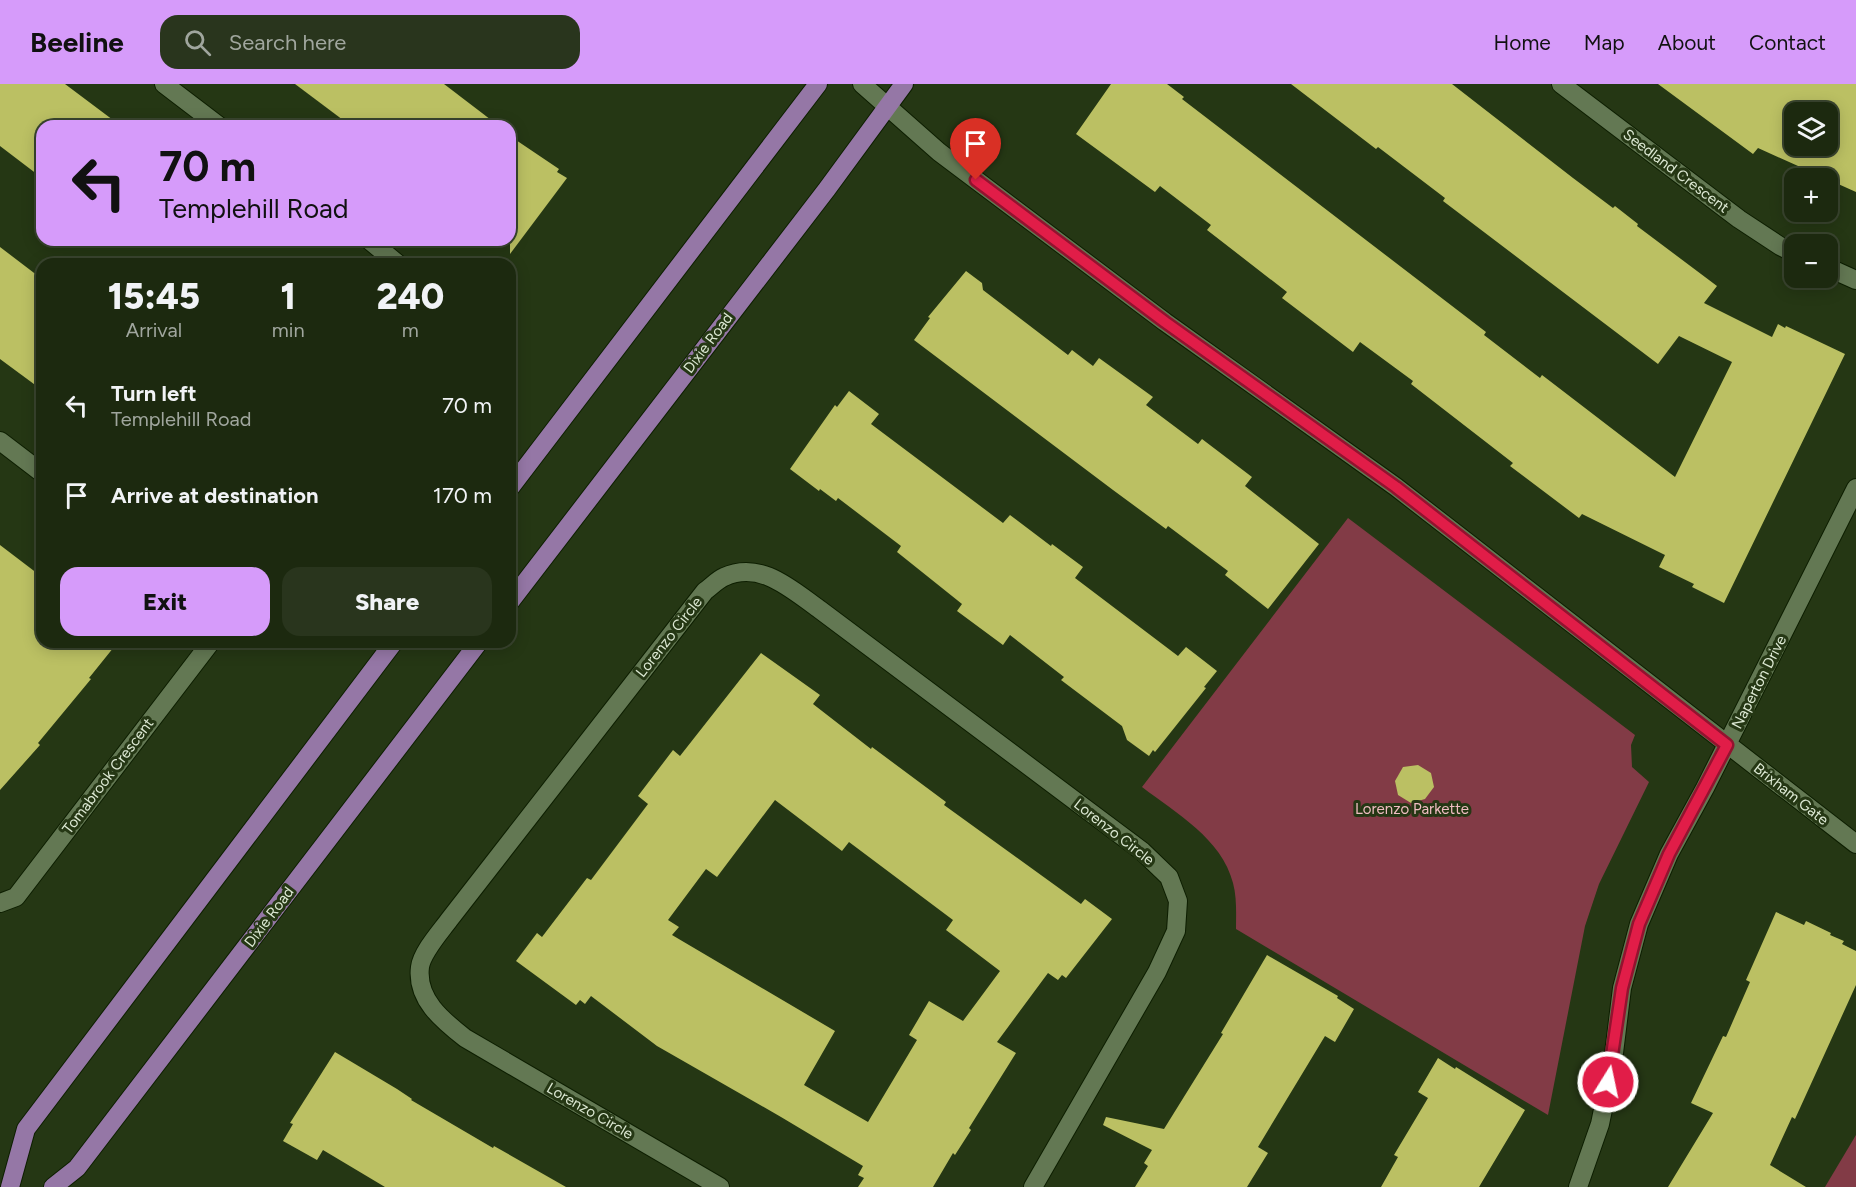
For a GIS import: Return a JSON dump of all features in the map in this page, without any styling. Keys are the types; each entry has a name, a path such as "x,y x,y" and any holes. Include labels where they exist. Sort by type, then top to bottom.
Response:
{"main road":[{"path":"516,480 818,84"},
{"name":"Dixie Road","path":"516,594 904,84"},
{"path":"10,1187 26,1129 389,648"},
{"name":"Dixie Road","path":"53,1187 77,1168 474,648"}],"street":[{"path":"164,84 211,120"},
{"name":"Brixham Gate","path":"862,84 939,152 1254,387 1396,487 1856,844"},
{"name":"Seedland Crescent","path":"1561,84 1739,219 1784,248"},
{"path":"376,246 391,258"},
{"path":"1838,272 1856,280"},
{"path":"0,441 36,468"},
{"name":"Naperton Drive","path":"1578,1187 1600,1124 1613,1061 1622,988 1639,924 1669,854 1727,745 1856,488"},
{"name":"Lorenzo Circle","path":"720,1187 465,1038 429,1007 421,984 420,966 428,949 449,920 705,591 724,577 746,572 766,574 783,583 1142,851 1169,877 1178,901 1176,932 1157,972 1033,1187"},
{"name":"Tomabrook Crescent","path":"0,903 16,897 206,648"}],"green space":[{"name":"Lorenzo Parkette","path":"1348,518 1635,735 1631,745 1632,767 1649,782 1599,884 1585,926 1548,1115 1236,929 1233,883 1219,853 1196,828 1142,787"},
{"path":"1856,1135 1856,1187 1825,1187"}],"building":[{"path":"0,84 65,84 113,120 36,120 36,173 0,146"},
{"path":"295,84 444,84 491,120 343,120"},
{"path":"1111,84 1167,84 1184,97 1182,99 1486,332 1484,335 1540,378 1542,375 1675,477 1732,362 1679,336 1658,364 1443,201 1445,198 1291,84 1452,84 1717,286 1704,303 1772,337 1778,324 1845,354 1724,603 1692,587 1694,584 1659,567 1665,555 1582,514 1579,518 1510,466 1513,463 1411,384 1413,381 1360,342 1353,352 1282,298 1287,292 1207,230 1211,225 1160,186 1155,192 1076,134"},
{"path":"1658,84 1856,84 1856,192 1838,184 1838,168 1803,168 1758,148 1753,154"},
{"path":"516,140 559,169 557,172 567,178 516,246"},
{"path":"510,246 516,246 510,254"},
{"path":"0,247 36,274 36,386 0,359"},
{"path":"966,271 982,283 983,290 1068,355 1072,350 1093,366 1099,358 1153,397 1146,405 1198,444 1202,439 1252,477 1245,486 1319,544 1268,609 1225,575 1228,571 1168,526 1166,529 914,340 930,318 928,317"},
{"path":"849,391 879,414 871,424 1003,523 1010,515 1083,567 1075,578 1178,656 1186,647 1217,671 1155,752 1153,750 1149,756 1127,740 1122,726 1061,680 1064,677 1010,635 1003,645 957,611 962,604 897,552 901,546 838,498 836,501 820,489 819,491 790,469 835,405 837,407"},
{"path":"0,545 36,572 36,648 113,648 89,678 91,679 38,743 40,745 0,790"},
{"path":"761,653 820,695 813,704 871,749 872,747 946,802 944,805 1081,904 1085,899 1112,919 1066,978 1062,975 1058,980 1048,973 997,1042 1016,1053 969,1128 971,1130 955,1155 953,1153 933,1187 858,1187 864,1178 858,1175 863,1166 657,1046 591,996 585,1004 580,1000 576,1005 516,961 537,933 542,937 587,878 591,880 648,804 638,796 673,750 680,756","holes":["775,800 842,851 849,842 953,920 946,930 1000,971 963,1021 929,1001 909,1035 917,1040 868,1122 804,1085 835,1031 672,935 679,927 668,920 706,869 717,877"]},
{"path":"1418,765 1431,773 1434,787 1425,799 1411,803 1398,795 1395,781 1403,767"},
{"path":"1776,912 1804,925 1806,921 1831,933 1830,935 1844,941 1842,944 1856,951 1856,985 1795,1119 1792,1117 1770,1165 1806,1187 1668,1187 1713,1113 1691,1103 1723,1036 1726,1037 1750,982 1746,980"},
{"path":"1267,955 1338,996 1337,998 1354,1009 1335,1042 1325,1036 1258,1147 1268,1153 1247,1187 1135,1187 1148,1166 1144,1163 1152,1150 1103,1125 1106,1117 1164,1129 1223,1034 1221,1033"},
{"path":"335,1052 493,1148 494,1146 566,1187 385,1187 323,1150 317,1160 283,1141 293,1124 290,1123"},
{"path":"1438,1058 1525,1110 1479,1187 1381,1187 1398,1157 1394,1155 1428,1098 1418,1092"}],"route":[{"path":"976,180 1165,322 1396,487 1727,745 1669,854 1639,924 1622,988 1613,1061 1608,1082"}]}
